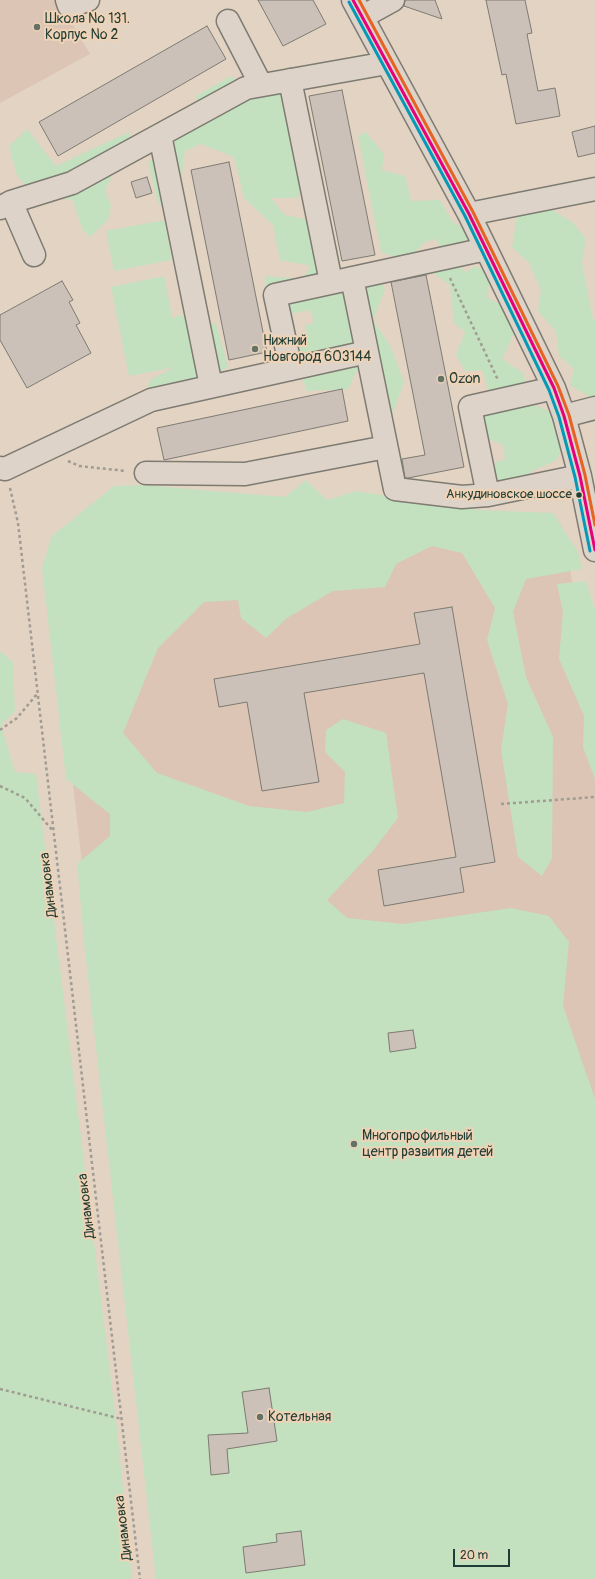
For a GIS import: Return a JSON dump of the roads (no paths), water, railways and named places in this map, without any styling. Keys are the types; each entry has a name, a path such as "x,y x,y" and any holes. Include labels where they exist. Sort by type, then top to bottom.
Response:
{"street":[{"path":"67,0 69,6 88,0"},
{"path":"393,0 358,8 469,214 554,388 564,416 580,476 595,550"},
{"path":"228,21 261,85"},
{"path":"34,255 6,205 72,183 246,88 387,63"},
{"path":"290,80 331,282"},
{"path":"160,135 211,386"},
{"path":"469,214 595,189"},
{"path":"291,369 275,294 486,249"},
{"path":"352,278 395,489 462,497 488,495 580,476"},
{"path":"3,468 151,400 367,352"},
{"path":"488,495 470,407 554,388"},
{"path":"564,416 595,408"},
{"path":"146,473 244,474 386,448"}],"place":[{"name":"Школа № 131. Корпус № 2","path":"37,27"},
{"name":"Нижний Новгород 603144","path":"255,349"},
{"name":"Ozon","path":"441,379"},
{"name":"Анкудиновское шоссе","path":"579,495"},
{"name":"Многопрофильный центр развития детей","path":"354,1144"},
{"name":"Котельная","path":"260,1417"}]}
